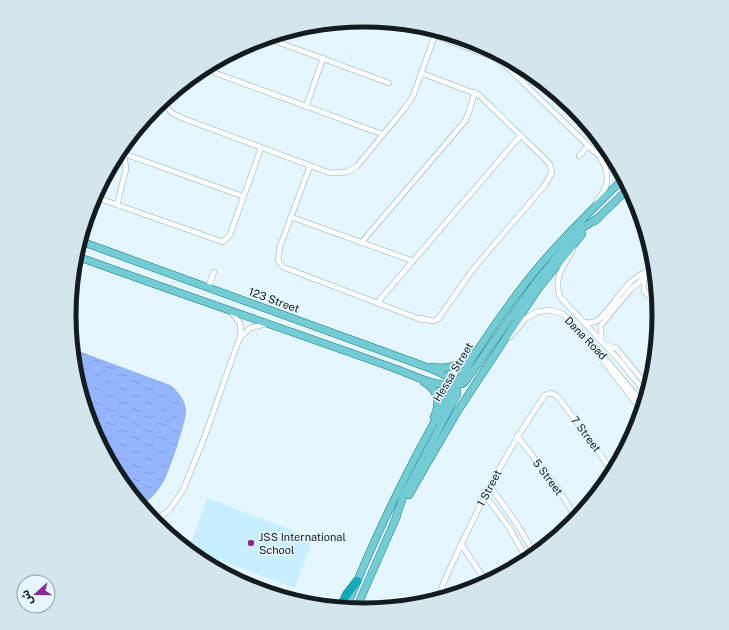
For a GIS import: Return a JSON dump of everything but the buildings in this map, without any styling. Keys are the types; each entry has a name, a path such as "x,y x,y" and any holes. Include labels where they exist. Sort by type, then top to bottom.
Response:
{"highway":[{"path":"343,602 357,581"}],"main road":[{"name":"Hessa Street","path":"348,602 401,486 456,386 487,336 527,281 620,182"},
{"path":"395,520 454,418 538,288 577,240 625,192"},
{"path":"359,603 395,520 400,504 422,458 453,403 457,394 456,386 465,382 536,282 562,250 579,230 598,218"},
{"name":"123 Street","path":"85,243 412,362 444,375 456,386"},
{"name":"123 Street","path":"82,258 226,310 273,324 409,374 446,386 456,386"},
{"path":"412,362 441,368 459,365 466,360 487,336"},
{"path":"409,374 430,386 435,391 438,402 436,414 422,447"}],"street":[{"path":"166,106 177,116 310,166 330,173 347,172 357,166 409,102 422,73 435,36"},
{"path":"444,38 489,56"},
{"path":"275,41 389,83"},
{"path":"490,56 510,68 588,146 609,163"},
{"path":"306,107 323,58"},
{"path":"213,71 365,128 381,136"},
{"path":"310,166 280,247 278,262 281,266 420,318 436,323 440,320 474,268 554,176 555,171 553,166 477,94 422,73"},
{"path":"364,243 374,228 462,125 477,94"},
{"path":"377,303 521,135"},
{"path":"579,156 588,146"},
{"path":"101,199 223,242 230,235 242,196 261,148"},
{"path":"117,205 126,175 126,156 137,157 242,196"},
{"path":"596,206 598,198 605,189 607,180 605,167 599,156"},
{"path":"291,217 396,255 411,263"},
{"name":"Dana Road","path":"577,240 560,271 557,284 560,297 564,303 606,345 643,389"},
{"path":"83,256 102,266"},
{"path":"208,287 214,272"},
{"name":"Dana Road","path":"601,340 601,325 618,300 638,275 649,272"},
{"path":"644,291 644,278 650,277"},
{"name":"Dana Road","path":"583,322 589,323 597,321 618,300 644,278"},
{"path":"630,290 638,288 644,291 652,300"},
{"path":"383,305 389,289"},
{"path":"226,310 233,313 240,322 240,338"},
{"name":"Dana Road","path":"499,348 530,315 544,310 557,312 568,318 598,350 640,400"},
{"path":"160,518 170,509 183,490 240,338 244,332 254,326 273,324"},
{"path":"606,345 616,348 645,382"},
{"path":"598,350 600,358 638,405"},
{"path":"618,373 627,378 640,394 642,394"},
{"name":"1 Street","path":"441,593 461,544 485,495 517,436 545,395 551,393 557,396"},
{"name":"7 Street","path":"557,396 587,435 609,467"},
{"name":"5 Street","path":"517,436 557,487 574,513"},
{"path":"490,486 517,524 532,549"},
{"path":"485,495 510,528 524,554"},
{"path":"461,544 483,577"}],"shaded area":[{"name":"JSS International School","path":"207,498 313,538 295,588 206,555 191,544"}],"water":[{"path":"79,351 170,385 183,399 186,416 177,446 162,485 146,502 125,475 98,425 86,390"}],"place":[{"name":"JSS International School","path":"251,543"}]}
